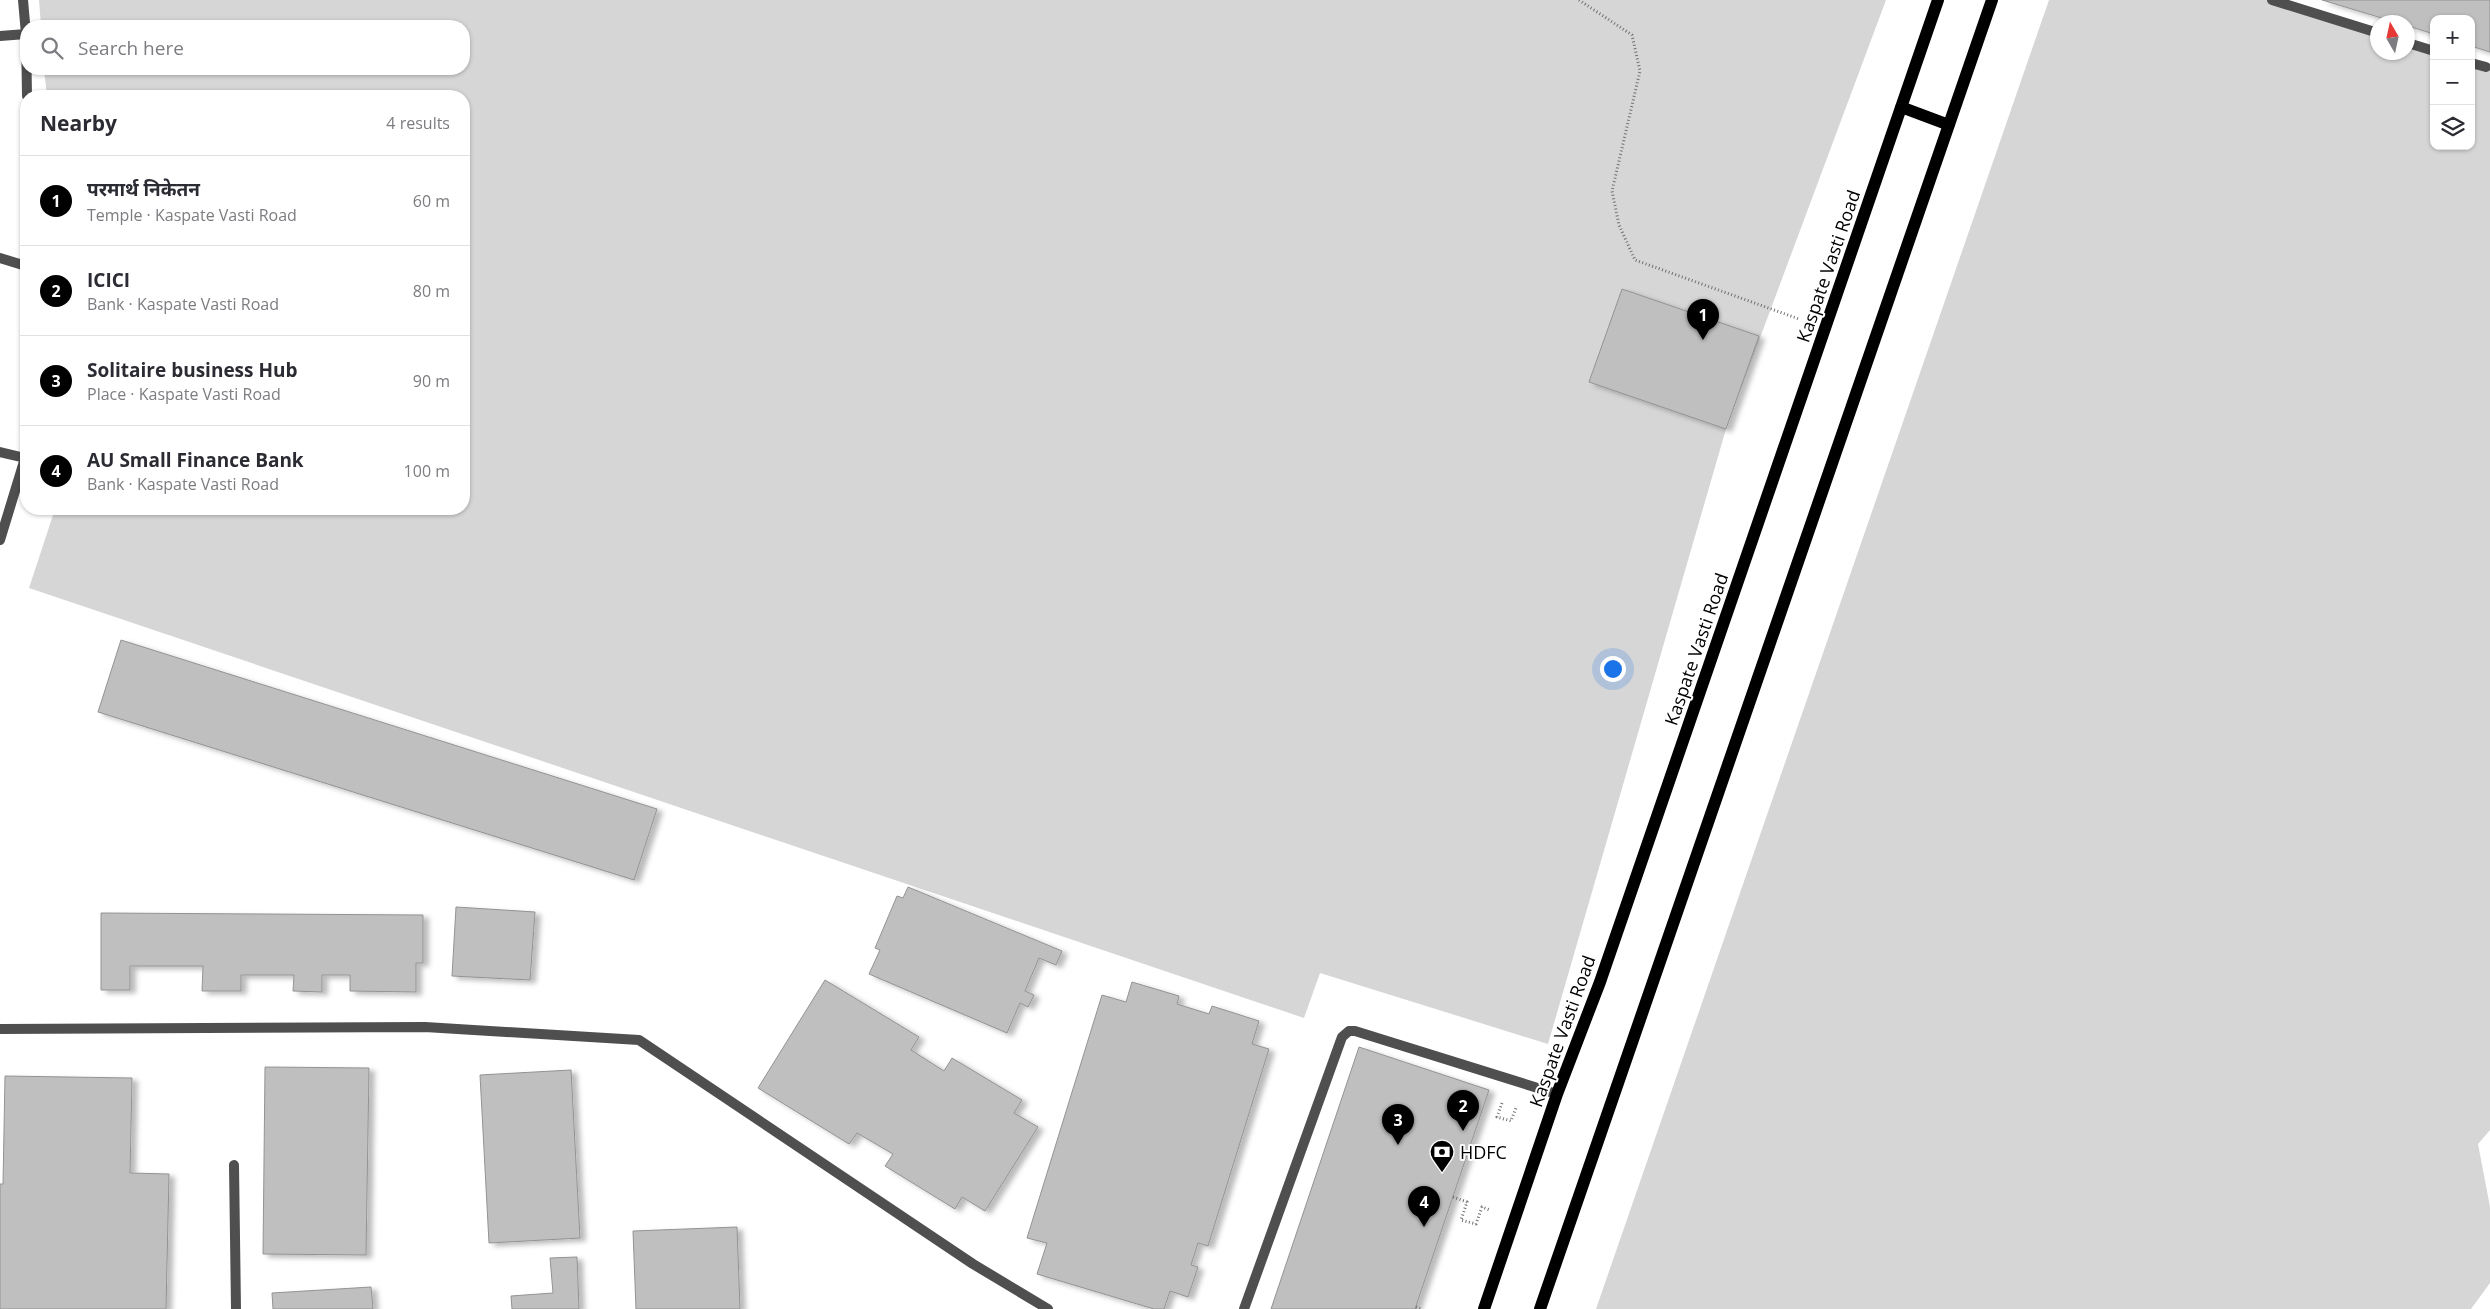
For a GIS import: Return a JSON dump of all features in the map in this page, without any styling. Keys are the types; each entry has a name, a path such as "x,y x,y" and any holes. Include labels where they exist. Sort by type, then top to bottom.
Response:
{"main road":[{"name":"Kaspate Vasti Road","path":"1484,1309 1557,1094 1600,982 1938,0"},
{"path":"1540,1309 1992,0"},
{"path":"1901,107 1949,124"}],"street":[{"path":"22,0 24,20"},
{"path":"2272,0 2370,31"},
{"path":"0,36 20,34"},
{"path":"2415,45 2430,50"},
{"path":"2475,64 2486,67"},
{"path":"26,75 26,90"},
{"path":"0,258 20,264"},
{"path":"0,452 20,455"},
{"path":"0,540 20,475"},
{"path":"0,1029 425,1027 639,1040 973,1264 1048,1309"},
{"path":"1244,1309 1345,1033 1356,1031 1557,1094"},
{"path":"234,1165 236,1309"}],"path":[{"path":"1579,0 1632,34 1640,70 1612,192 1619,225 1635,260 1825,329"},
{"path":"1503,1098 1497,1117 1511,1121 1517,1105"},
{"path":"1453,1196 1467,1202 1462,1220 1476,1224 1482,1208"},
{"path":"1416,1307 1421,1309"}],"shaded area":[{"path":"39,0 1886,0 1726,429 1548,1044 1320,973 1304,1018 29,588 53,515 470,515 470,90 46,90 45,75 470,75 470,20 41,20"},
{"path":"2049,0 2280,0 2370,31 2370,60 2415,60 2415,45 2430,51 2430,150 2475,150 2475,65 2490,70 2490,1130 2478,1144 2490,1207 2490,1283 2471,1309 1596,1309"}],"building":[{"path":"2322,0 2490,0 2490,52 2475,47 2475,15 2430,15 2430,33 2415,28 2415,15 2372,15"},
{"path":"1622,289 1759,336 1726,429 1589,382"},
{"path":"121,640 657,809 634,880 98,712"},
{"path":"908,887 1062,951 1056,965 1039,958 1025,991 1034,995 1028,1007 1020,1003 1007,1033 869,974 880,950 875,948 897,896 903,898"},
{"path":"456,907 535,912 530,980 452,976"},
{"path":"101,913 423,915 423,963 416,963 416,992 350,991 350,975 322,975 322,992 293,991 294,975 241,975 241,991 202,991 203,966 130,966 130,990 101,990"},
{"path":"825,980 919,1037 911,1050 944,1071 952,1058 1022,1100 1014,1113 1038,1127 985,1211 962,1197 955,1209 885,1166 893,1154 857,1133 849,1144 758,1088"},
{"path":"1132,982 1179,996 1177,1004 1209,1014 1212,1006 1259,1021 1252,1044 1269,1049 1208,1246 1198,1243 1191,1265 1198,1267 1188,1297 1170,1291 1164,1309 1154,1309 1037,1274 1047,1243 1027,1238 1102,995 1126,1002"},
{"path":"1359,1047 1489,1090 1488,1093 1415,1309 1271,1309"},
{"path":"265,1067 369,1068 366,1255 263,1254"},
{"path":"571,1070 580,1238 489,1243 480,1075"},
{"path":"5,1076 132,1078 130,1173 169,1174 166,1309 0,1309 0,1184 3,1184"},
{"path":"737,1227 740,1309 636,1309 633,1231"},
{"path":"577,1257 579,1309 512,1309 511,1296 553,1293 550,1258"},
{"path":"371,1287 373,1309 273,1309 272,1293"}],"place":[{"name":"परमार्थ निकेतन","path":"1703,340"},
{"name":"ICICI","path":"1463,1131"},
{"name":"Solitaire business Hub","path":"1398,1145"},
{"name":"HDFC","path":"1442,1173"},
{"name":"AU Small Finance Bank","path":"1424,1227"}]}
